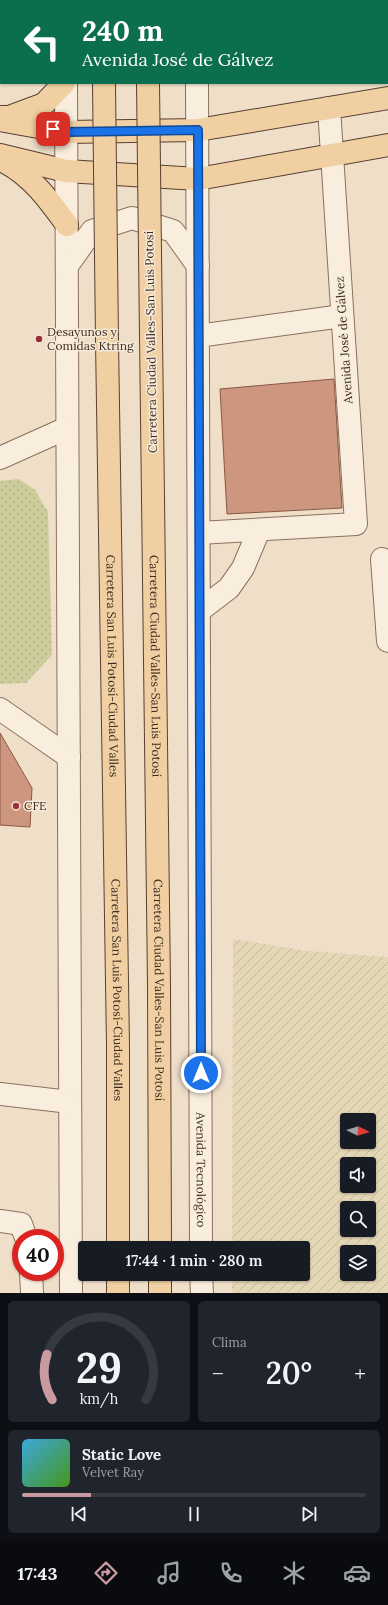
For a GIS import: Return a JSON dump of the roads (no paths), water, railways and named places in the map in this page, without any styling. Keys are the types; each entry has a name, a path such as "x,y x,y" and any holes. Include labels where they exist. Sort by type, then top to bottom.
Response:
{"main road":[{"path":"0,117 9,117 44,104 64,84"},
{"name":"Carretera San Luis Potosí-Ciudad Valles","path":"104,84 118,1046 118,1241"},
{"name":"Carretera Ciudad Valles-San Luis Potosí","path":"148,84 159,993 160,1241"},
{"path":"0,120 66,132 198,130 388,98"},
{"path":"0,155 66,171 198,179 388,145"},
{"path":"0,159 18,168 44,194 67,225"},
{"path":"118,1281 118,1293"},
{"path":"160,1281 160,1293"}],"street":[{"path":"65,84 67,225 71,1293"},
{"name":"Avenida Tecnológico","path":"198,84 201,1241"},
{"name":"Avenida José de Gálvez","path":"259,530 356,524 329,108"},
{"path":"67,266 92,231 132,218 173,231 198,266"},
{"path":"198,336 342,316"},
{"path":"0,458 68,428"},
{"path":"199,533 259,530 243,568 229,588 199,611"},
{"path":"382,559 388,641"},
{"path":"0,709 69,757"},
{"path":"0,1094 70,1102"},
{"path":"31,1281 32,1293"},
{"path":"202,1281 202,1293"}],"place":[{"name":"Desayunos y Comidas Ktring","path":"39,339"},
{"name":"CFE","path":"16,806"}]}
